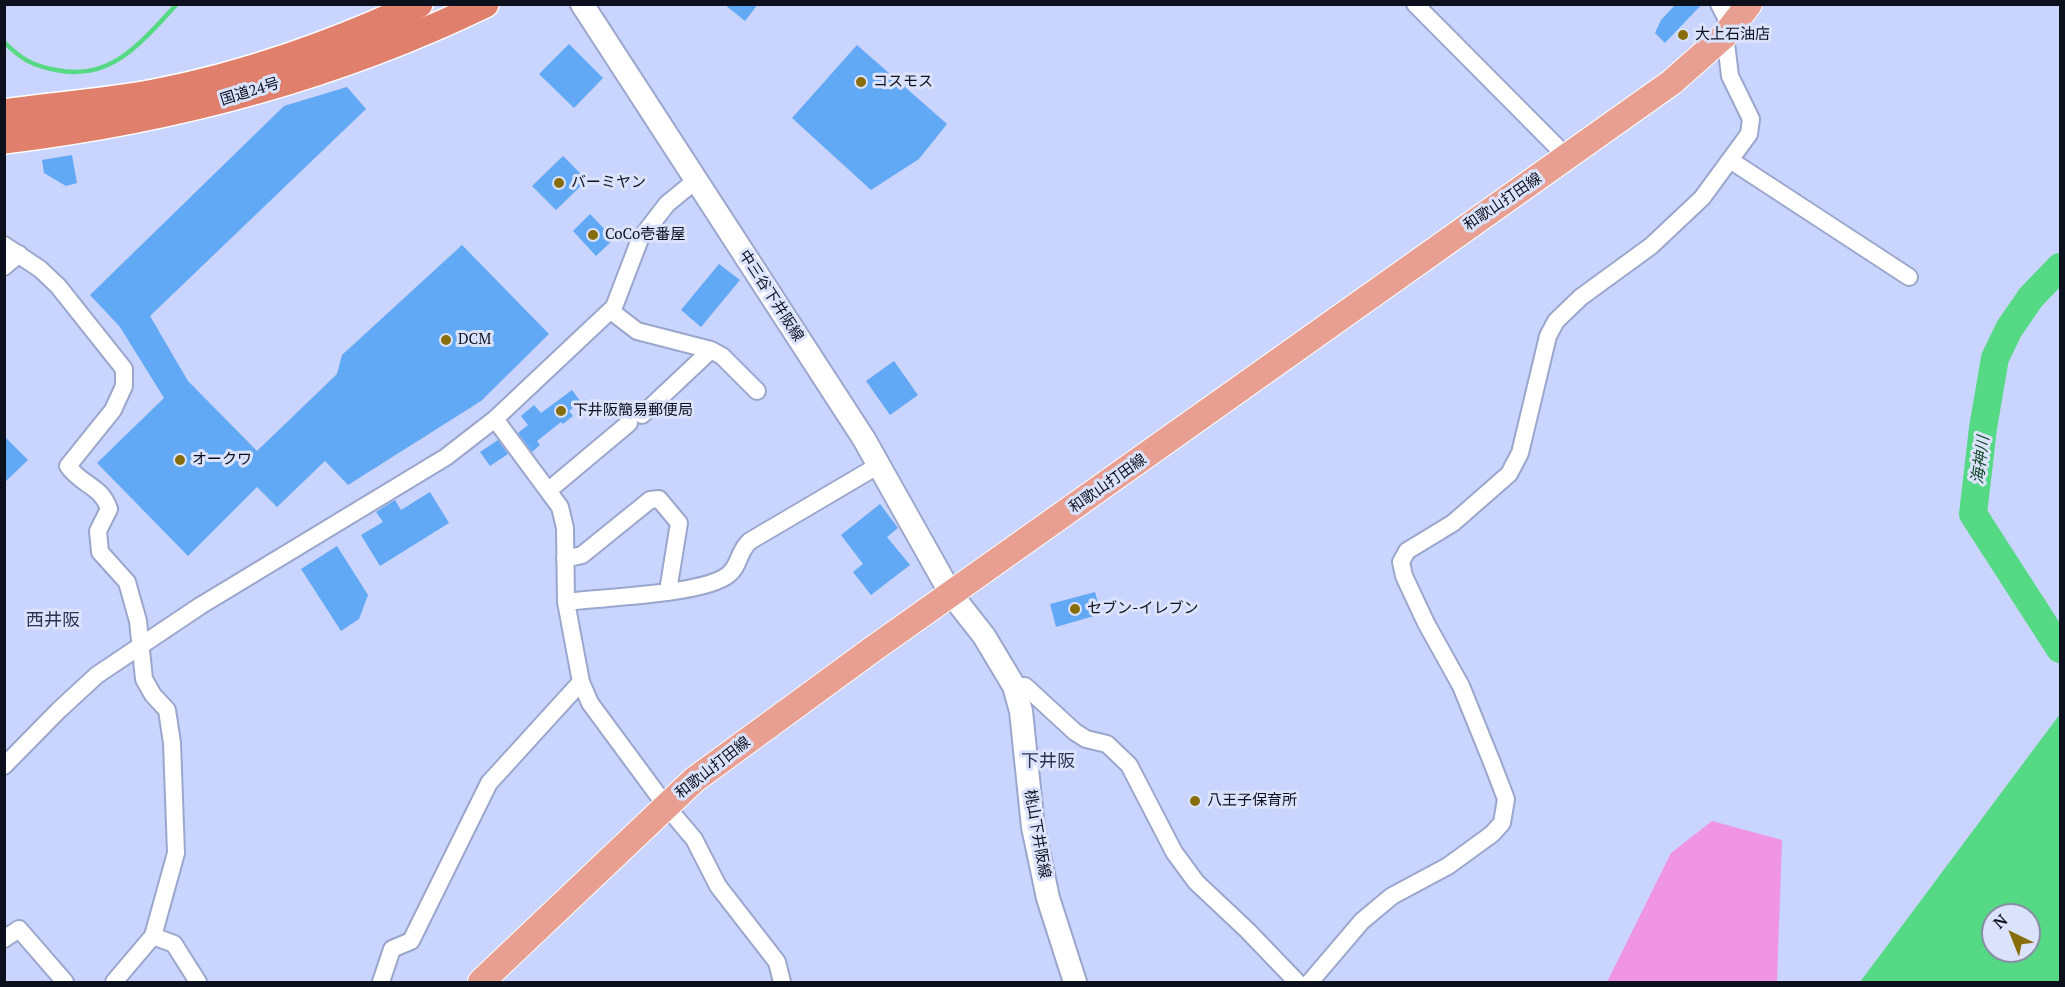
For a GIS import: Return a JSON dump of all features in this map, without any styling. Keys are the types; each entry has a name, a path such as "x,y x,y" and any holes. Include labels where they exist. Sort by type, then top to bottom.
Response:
{"highway":[{"name":"国道24号","path":"4,113 155,93 234,73 361,32 419,4"},
{"name":"国道24号","path":"4,140 68,132 242,96 373,51 448,22 485,4"}],"main road":[{"name":"中三谷下井阪線","path":"582,4 879,465 951,594"},
{"name":"和歌山打田線","path":"481,982 694,780 951,594 1672,82 1728,31 1749,4"},
{"name":"桃山下井阪線","path":"951,594 984,636 1014,686 1021,711 1035,837 1048,898 1075,982"}],"street":[{"path":"1415,4 1568,158"},
{"path":"1310,982 1362,921 1392,896 1448,866 1492,834 1502,823 1506,799 1491,760 1461,686 1426,623 1404,576 1401,562 1407,550 1453,523 1509,474 1520,453 1548,336 1556,321 1581,297 1651,246 1702,198 1749,134 1751,118 1730,76 1728,31 1719,4"},
{"path":"1730,160 1909,277"},
{"path":"4,766 90,682 200,606 446,457 495,419 611,310 640,239 667,204 695,181"},
{"path":"4,245 19,254 58,286 124,369 124,386 113,410 68,466 76,477 105,495 109,509 98,531 100,552 127,582 138,621 144,679 153,695 167,710 172,743 176,853 153,936 114,982"},
{"path":"4,267 19,254"},
{"path":"611,310 637,331 711,350 722,356 757,390"},
{"path":"549,490 636,419 711,350"},
{"path":"495,419 560,507 565,528 566,602 581,682 590,703 666,806 694,838 718,886 777,962 782,982"},
{"path":"566,602 714,584 736,567 743,548 750,541 879,465"},
{"path":"565,560 582,555 650,500 659,499 679,523 668,591"},
{"path":"381,982 392,949 411,941 489,783 581,682"},
{"path":"1014,686 1025,686 1075,732 1107,744 1129,765 1174,852 1196,882 1297,982"},
{"path":"4,939 19,929 65,982"},
{"path":"153,936 174,944 198,982"}],"shaded area":[{"path":"2060,714 2060,982 1860,982"},
{"path":"1712,821 1782,840 1777,982 1607,982 1671,853"}],"building":[{"path":"724,4 758,4 745,21"},
{"path":"1676,4 1702,4 1665,43 1655,33 1661,20"},
{"path":"569,44 603,78 574,108 539,74"},
{"name":"コスモス","path":"857,45 947,124 919,159 871,190 792,118"},
{"path":"347,87 366,109 150,316 188,381 257,451 337,374 342,355 462,245 549,334 481,401 348,485 325,461 277,507 257,487 188,556 97,463 164,398 120,327 90,295 284,106"},
{"path":"72,155 77,183 66,186 44,173 42,160"},
{"name":"バーミヤン","path":"563,156 587,180 556,210 532,186"},
{"name":"CoCo壱番屋","path":"590,214 614,239 596,256 573,231"},
{"path":"719,264 740,280 701,327 681,310"},
{"path":"894,361 918,395 890,415 866,381"},
{"path":"572,390 581,402 569,411 573,416 563,424 561,422 537,441 540,445 532,452 518,433 528,425 521,416 534,405 541,413"},
{"path":"4,436 28,460 4,483"},
{"path":"498,440 508,454 490,466 480,452"},
{"path":"430,492 449,523 380,566 361,535 383,522 376,512 395,500 401,510"},
{"path":"880,504 898,528 887,537 910,565 871,595 853,572 863,564 841,535"},
{"path":"337,546 368,595 359,619 341,631 301,569"},
{"name":"セブン-イレブン","path":"1095,592 1101,614 1056,627 1050,604"}],"waterway":[{"path":"4,42 34,64 56,70 76,72 94,70 110,64 138,44 177,4"},
{"name":"海神川","path":"2060,267 2031,297 2009,329 1995,358 1983,428 1973,514 2060,649"}],"place":[{"name":"大上石油店","path":"1683,35"},
{"name":"コスモス","path":"861,82"},
{"name":"バーミヤン","path":"559,183"},
{"name":"CoCo壱番屋","path":"593,235"},
{"name":"DCM","path":"446,340"},
{"name":"下井阪簡易郵便局","path":"561,411"},
{"name":"オークワ","path":"180,460"},
{"name":"セブン-イレブン","path":"1075,609"},
{"name":"八王子保育所","path":"1195,801"}],"district":[{"name":"西井阪","path":"53,621"},
{"name":"下井阪","path":"1048,762"}]}
